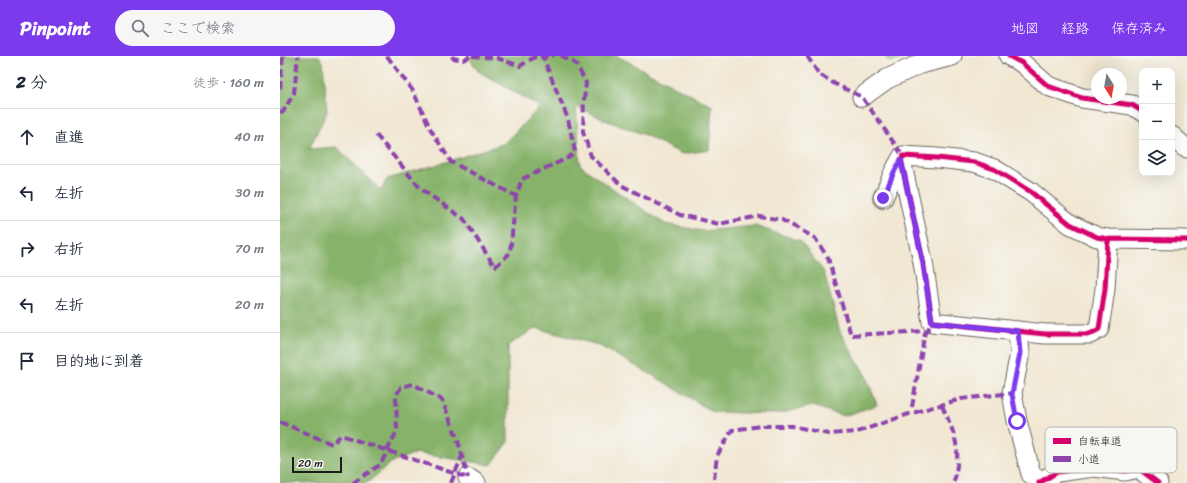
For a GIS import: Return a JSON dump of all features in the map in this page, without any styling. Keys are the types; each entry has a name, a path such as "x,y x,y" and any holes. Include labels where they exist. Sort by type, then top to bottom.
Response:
{"street":[{"path":"862,97 887,79 900,73 920,64 952,56"},
{"path":"1009,56 1022,63 1048,86 1082,98 1132,105 1139,109"},
{"path":"1175,139 1187,148"},
{"path":"883,198 894,172 903,156 974,162 994,169 1031,192 1070,224 1097,237 1108,239 1187,240"},
{"path":"901,160 923,262 932,322 1045,334 1090,334 1099,329 1105,289 1108,239"},
{"path":"1018,331 1020,353 1012,394 1017,421 1031,474 1040,482 1055,473"},
{"path":"1145,473 1158,483"}],"green space":[{"path":"280,56 319,56 323,62 327,112 309,149 337,147 381,191 387,179 503,144 540,107 478,71 468,56 617,56 712,106 709,150 682,154 643,134 605,120 576,106 580,165 665,224 703,231 755,226 800,241 824,272 840,332 866,376 877,405 843,416 813,406 776,414 713,412 661,380 598,345 536,328 508,345 508,443 491,465 416,453 392,462 367,483 280,483"},
{"path":"885,56 913,56 889,62"}],"marked path":[{"path":"280,89 283,56"},
{"path":"280,111 283,112 294,93 298,56"},
{"path":"387,56 413,91 431,130 451,162 516,196"},
{"path":"452,56 453,58 463,60 470,56"},
{"path":"472,56 497,58 520,66 535,57 554,56"},
{"path":"561,56 576,64 586,83 583,132 591,156 621,185 680,215 719,224 759,216 782,220 815,238 828,258 851,335 927,331 932,322"},
{"path":"807,56 819,74 835,84 862,97 903,156"},
{"path":"376,135 421,189 464,219 495,267 510,253 516,196 522,179 568,158 575,152 568,119 543,57"},
{"path":"912,407 925,332"},
{"path":"353,483 381,464 397,431 396,396 401,387 413,384 442,400 457,437 468,478"},
{"path":"714,479 717,456 732,430 761,426 792,426 829,434 857,432 909,414 961,399 1012,393"},
{"path":"942,405 954,434 957,448 957,465 953,483"},
{"path":"280,422 332,444 341,435 468,478"},
{"path":"451,483 462,456"}],"cycle path":[{"path":"1009,56 1022,63 1048,86 1082,98 1132,105 1139,109"},
{"path":"1108,239 1105,289 1099,329 1090,334 1045,334 932,322 923,262 901,160 903,156 937,158 974,162 994,169 1031,192 1070,224 1097,237 1108,239 1187,240"},
{"path":"1039,483 1055,473"},
{"path":"1145,473 1158,483"}],"route":[{"path":"883,198 901,160 923,262 932,322 1018,331 1020,353 1012,394 1017,421"}]}
